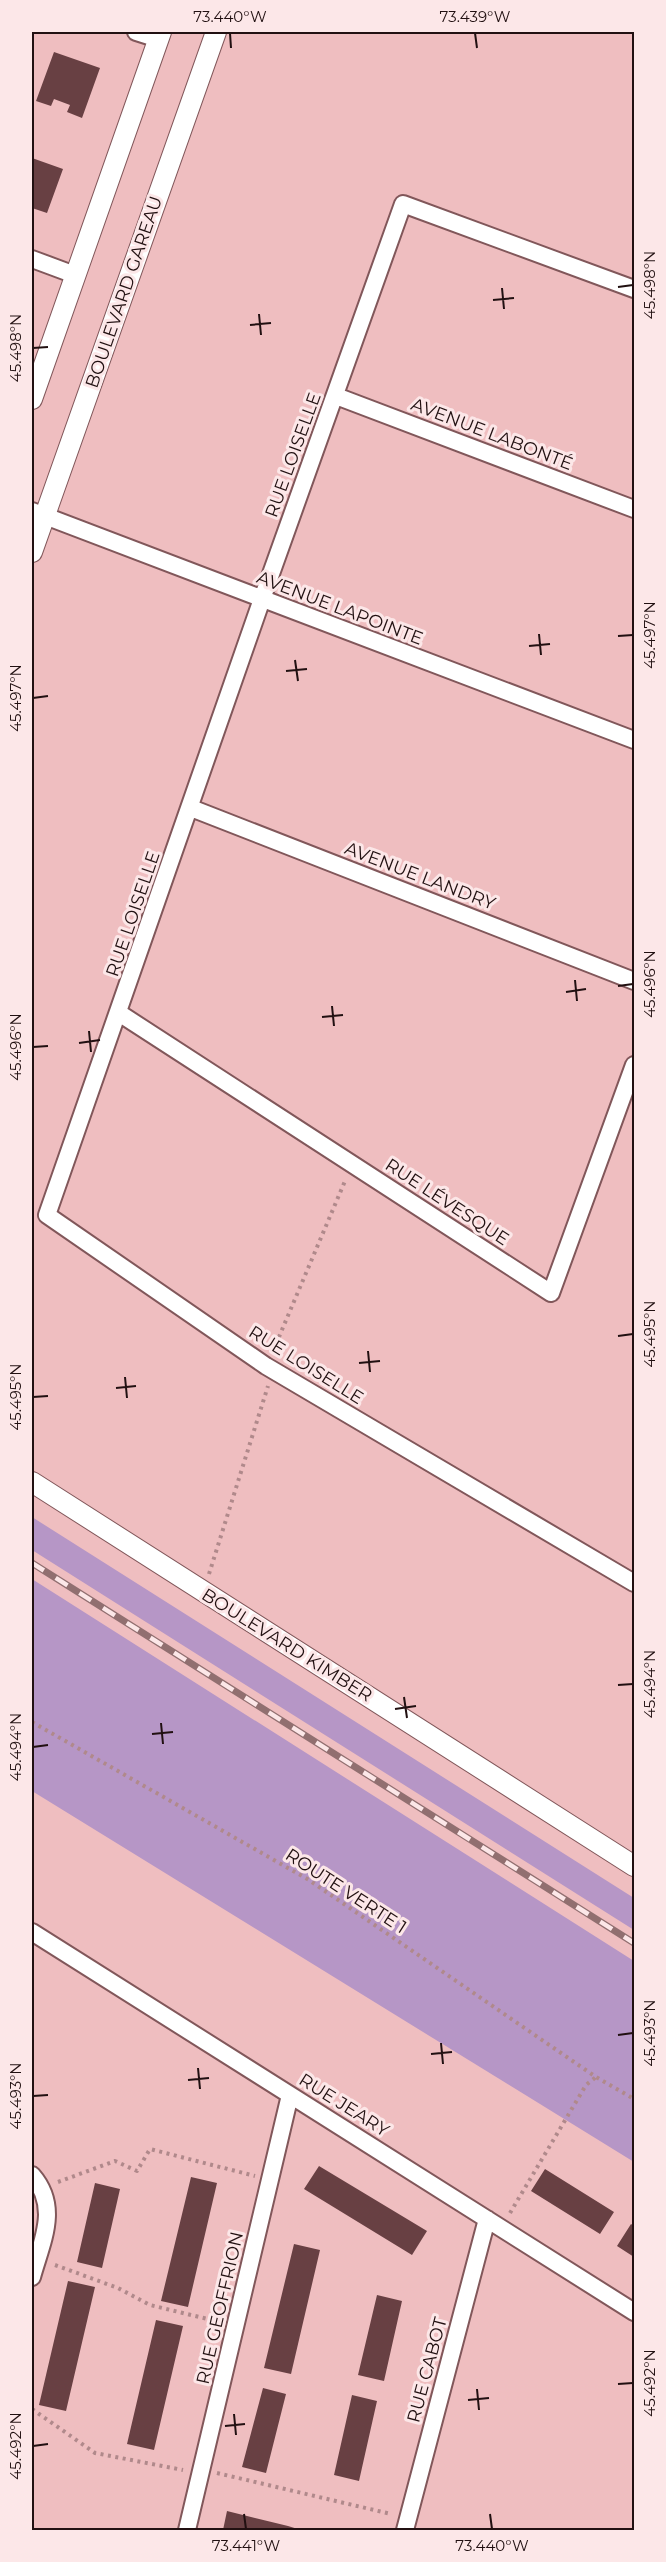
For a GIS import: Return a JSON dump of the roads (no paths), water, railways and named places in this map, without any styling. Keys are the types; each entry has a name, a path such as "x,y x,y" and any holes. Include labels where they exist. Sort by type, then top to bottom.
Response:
{"street":[{"path":"32,399 159,35 136,32"},
{"name":"BOULEVARD GAREAU","path":"32,552 38,514 216,32"},
{"name":"RUE LOISELLE","path":"634,289 403,204 262,599 47,1215 269,1368 634,1583"},
{"path":"32,259 75,275"},
{"name":"AVENUE LABONTÉ","path":"336,396 634,509"},
{"name":"AVENUE LAPOINTE","path":"38,514 634,740"},
{"name":"AVENUE LANDRY","path":"190,808 634,981"},
{"name":"RUE LÉVESQUE","path":"119,1013 551,1293 634,1065"},
{"name":"BOULEVARD KIMBER","path":"32,1482 634,1866"},
{"name":"RUE JEARY","path":"32,1932 634,2312"},
{"name":"RUE GEOFFRION","path":"187,2530 290,2095"},
{"path":"32,2277 48,2218 37,2181"},
{"name":"RUE CABOT","path":"407,2525 494,2224"}],"railway":[{"path":"32,1563 634,1943"}]}
